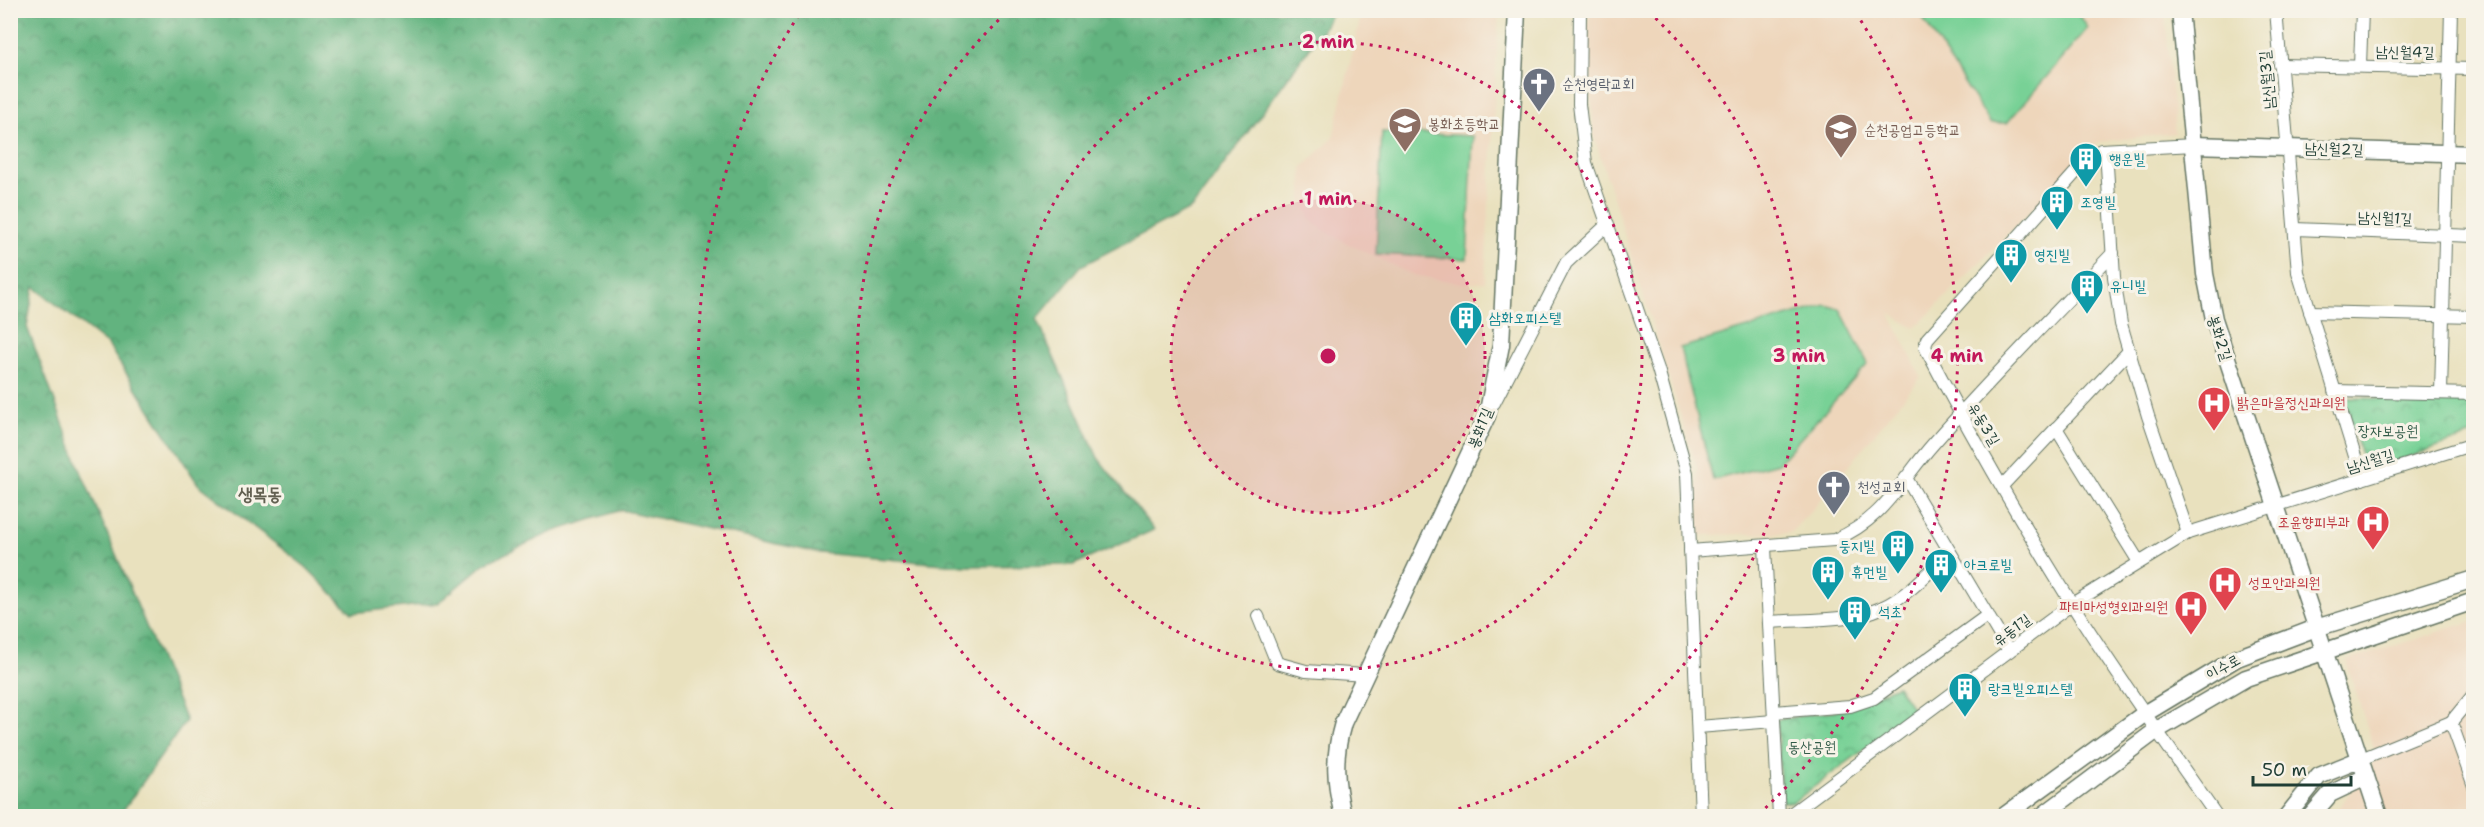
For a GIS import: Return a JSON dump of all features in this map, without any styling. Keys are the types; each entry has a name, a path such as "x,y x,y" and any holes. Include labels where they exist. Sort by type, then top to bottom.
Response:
{"street":[{"name":"봉화1길","path":"1342,816 1336,785 1336,748 1343,723 1487,416 1501,345 1517,10"},
{"path":"1580,10 1578,68 1586,164 1658,369 1687,473 1701,816"},
{"name":"봉화2길","path":"2180,10 2208,297 2379,816"},
{"name":"남신월3길","path":"2276,10 2287,148"},
{"name":"남신월4길","path":"2360,66 2362,10"},
{"name":"남신월4길","path":"2450,68 2451,10"},
{"name":"남신월4길","path":"2280,64 2474,69"},
{"path":"2441,393 2450,68"},
{"name":"남신월2길","path":"2194,145 2474,154"},
{"name":"유동3길","path":"2194,145 2101,150 2084,163 1928,339 1925,347 1960,415 2072,604 2144,714 2216,816"},
{"path":"2287,148 2298,272 2362,479"},
{"path":"2106,150 2113,253 2121,324 2188,533"},
{"path":"1487,416 1566,264 1608,224"},
{"name":"남신월1길","path":"2295,230 2474,236"},
{"path":"1690,551 1834,540 1855,532 1885,506 1933,444 2113,253"},
{"path":"2310,312 2474,316"},
{"path":"2003,485 2128,351"},
{"path":"2334,391 2474,394"},
{"path":"2056,428 2139,562"},
{"name":"남신월길","path":"2276,506 2474,444"},
{"path":"1906,478 2009,651"},
{"name":"유동1길","path":"1788,816 2072,604 2188,533 2276,506"},
{"path":"1765,547 1779,816"},
{"path":"1770,622 1860,615 1882,608 1907,592 1950,552"},
{"name":"이수로","path":"2004,816 2144,714 2237,658 2316,628 2474,579"},
{"name":"이수로","path":"2042,816 2157,730 2246,678 2474,602"},
{"path":"1698,727 1850,706 1874,698 1988,615"},
{"path":"1258,616 1277,663 1306,671 1365,675"},
{"path":"2288,816 2319,776 2451,722 2474,694"},
{"path":"2451,722 2470,765 2474,786"},
{"path":"2311,816 2330,794 2366,777"}],"shaded area":[{"name":"순천공업고등학교","path":"1590,10 2165,11 2175,133 2098,142 1915,328 1890,314 1921,377 1814,508 1790,533 1700,535 1697,468 1594,136 1587,26"},
{"name":"봉화초등학교","path":"1362,11 1499,11 1485,282 1465,284 1413,275 1345,242 1315,224 1302,202 1302,168 1333,138"},
{"path":"2473,621 2473,816 2332,816 2377,758 2346,661"}],"green space":[{"path":"10,11 1333,11 1322,31 1192,208 1081,266 1037,319 1098,458 1154,530 1073,565 966,566 819,553 621,510 552,532 485,563 438,603 352,613 306,567 198,484 108,345 34,287 27,327 80,469 186,721 119,816 11,816"},
{"path":"1918,11 2077,11 2088,28 2007,123 1990,123"},
{"path":"1382,132 1473,136 1467,259 1376,254"},
{"path":"1826,305 1840,309 1868,364 1778,463 1713,480 1680,348"},
{"name":"장자보공원","path":"2344,398 2473,400 2473,435 2366,472"},
{"name":"동산공원","path":"1897,686 1915,712 1792,803 1781,801 1777,720 1839,710"}],"place":[{"name":"순천영락교회","path":"1539,113"},
{"name":"봉화초등학교","path":"1405,153"},
{"name":"순천공업고등학교","path":"1841,159"},
{"name":"행운빌","path":"2086,188"},
{"name":"조영빌","path":"2057,231"},
{"name":"영진빌","path":"2011,284"},
{"name":"유니빌","path":"2087,315"},
{"name":"삼화오피스텔","path":"1466,347"},
{"name":"밝은마을정신과의원","path":"2214,432"},
{"name":"천성교회","path":"1834,516"},
{"name":"조윤향피부과","path":"2373,551"},
{"name":"둥지빌","path":"1898,575"},
{"name":"아크로빌","path":"1941,594"},
{"name":"휴먼빌","path":"1828,601"},
{"name":"성모안과의원","path":"2225,612"},
{"name":"파티마성형외과의원","path":"2191,636"},
{"name":"석초","path":"1855,641"},
{"name":"랑크빌오피스텔","path":"1965,718"}],"district":[{"name":"생목동","path":"260,494"}]}
